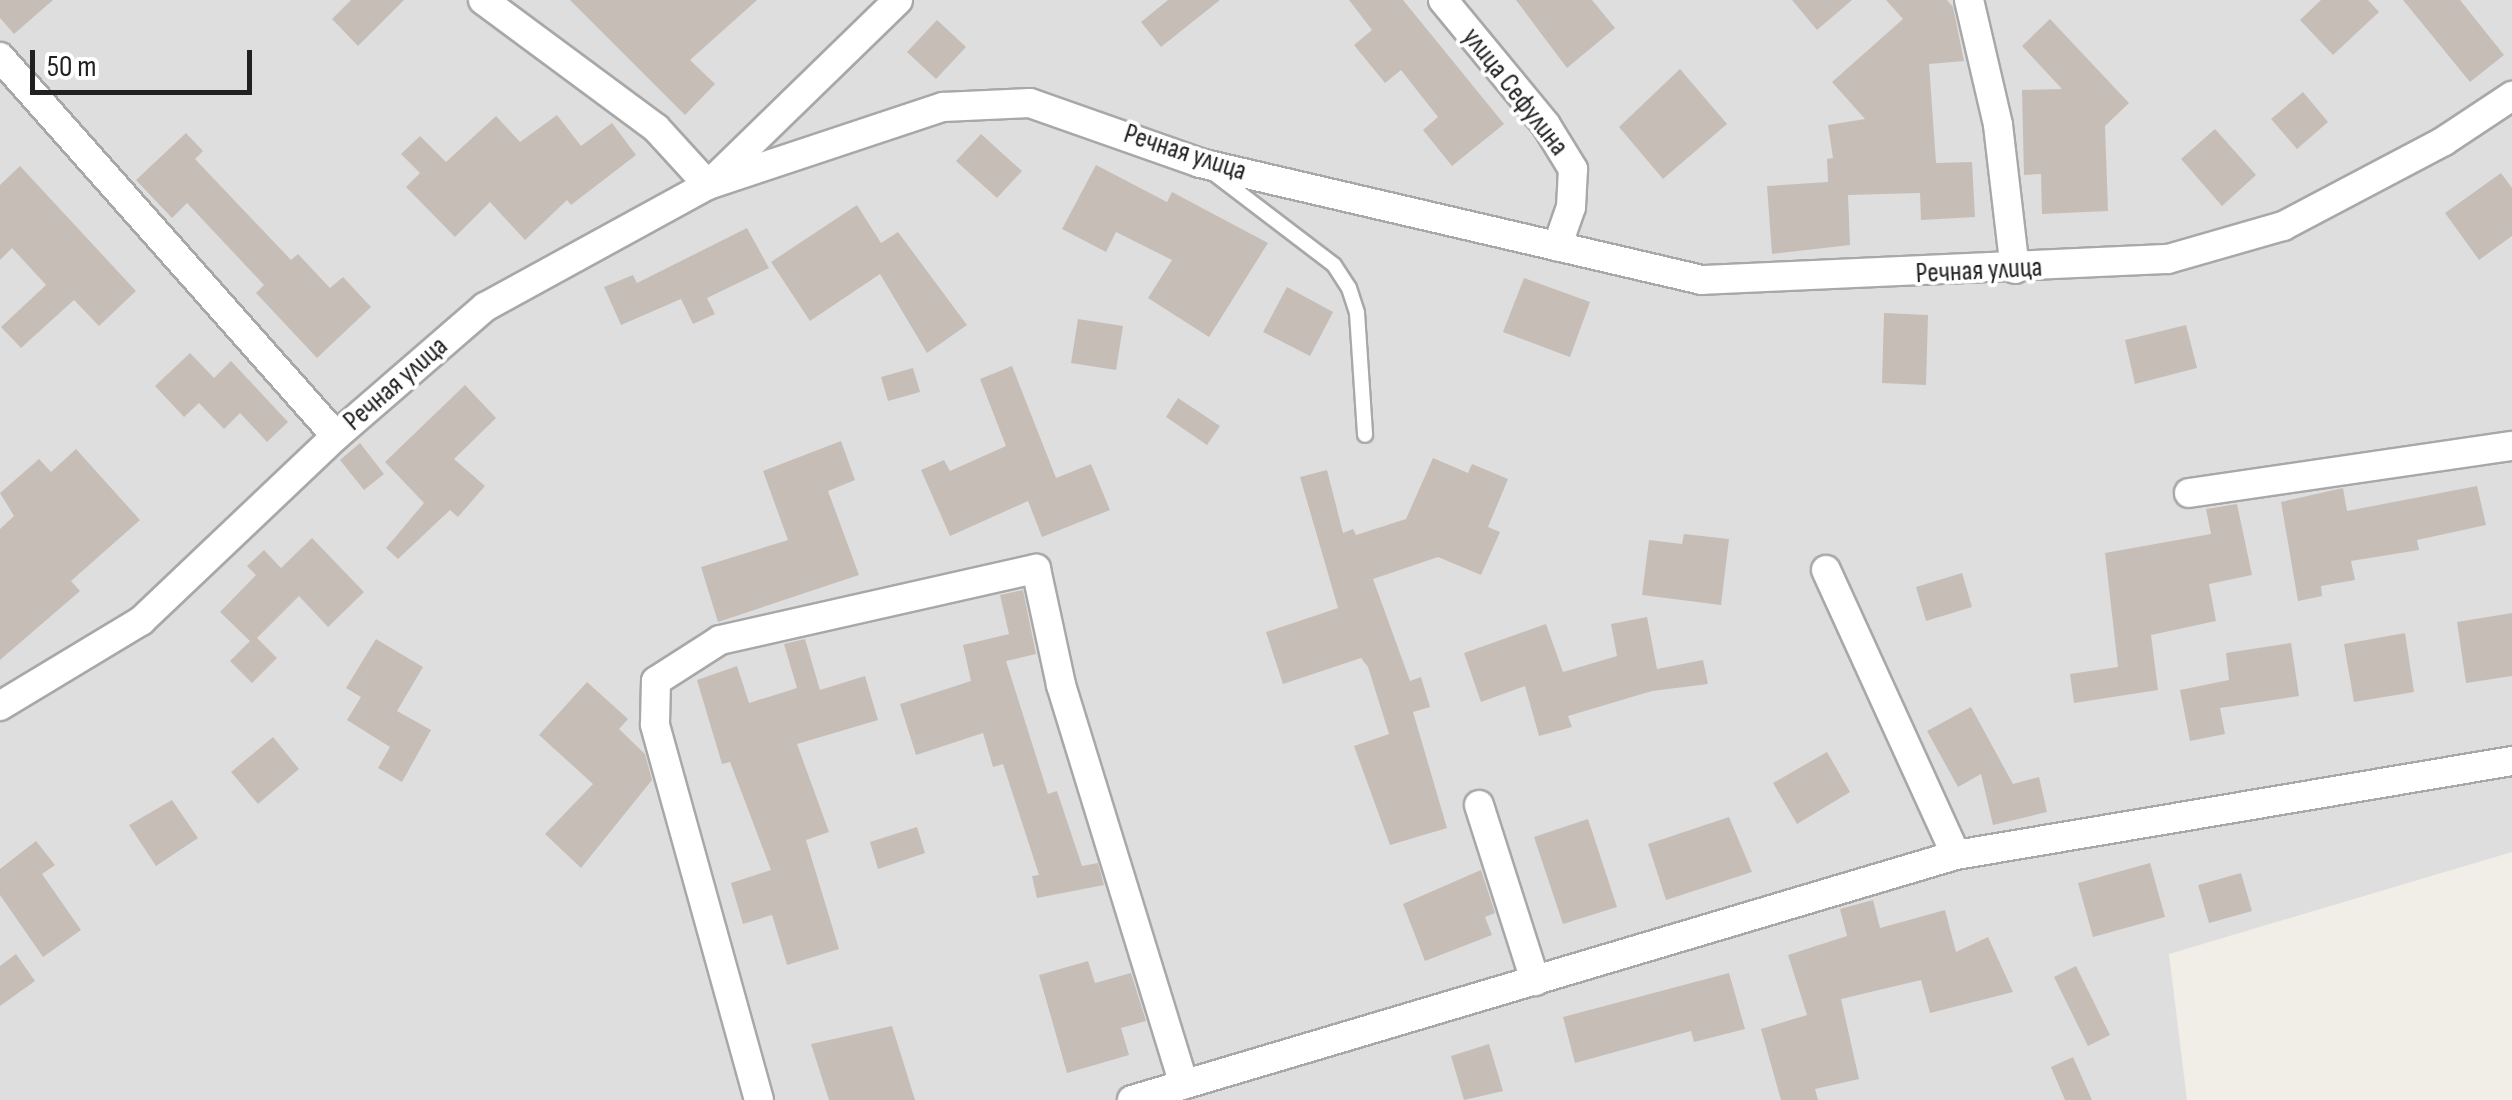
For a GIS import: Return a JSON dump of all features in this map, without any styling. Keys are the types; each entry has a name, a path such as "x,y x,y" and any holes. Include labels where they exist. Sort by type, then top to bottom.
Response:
{"street":[{"path":"483,0 656,128 708,185 898,0"},
{"name":"улица Сефулина","path":"1443,0 1546,125 1573,169 1571,207 1557,247"},
{"path":"1968,0 1998,125 2015,269"},
{"path":"0,57 336,436"},
{"name":"Речная улица","path":"0,706 141,621 336,436 486,308 708,185 943,107 988,102 1065,112 1200,163 1702,280 2015,269 2168,259 2283,226 2444,140 2512,96"},
{"path":"2189,493 2512,446"},
{"path":"759,1100 655,724 656,681 720,640 1036,569 1060,686 1184,1085"},
{"path":"1826,570 1956,855"},
{"path":"1132,1100 1956,855 2512,761"},
{"path":"1479,805 1536,981"}],"lane":[{"path":"1200,163 1334,265 1349,288 1357,313 1364,435"}],"shaded area":[{"path":"0,0 2512,0 2512,852 2169,954 2187,1100 0,1100"}],"building":[{"path":"0,0 53,0 14,34 0,18"},
{"path":"351,0 404,0 358,46 332,19"},
{"path":"570,0 757,0 690,60 715,84 685,115"},
{"path":"1168,0 1220,0 1161,47 1141,22"},
{"path":"1349,0 1403,0 1504,124 1452,166 1423,130 1438,117 1401,70 1385,83 1354,45 1372,30"},
{"path":"1516,0 1592,0 1615,28 1567,68"},
{"path":"1792,0 1852,0 1817,30"},
{"path":"1886,0 1947,0 1953,7 1964,61 1929,64 1936,163 1972,162 1975,217 1921,220 1920,193 1848,195 1850,245 1772,254 1767,186 1828,182 1827,159 1833,158 1828,125 1865,119 1832,82 1903,19"},
{"path":"2321,0 2368,0 2379,12 2333,55 2300,20"},
{"path":"2403,0 2460,0 2504,55 2470,82"},
{"path":"2050,19 2129,103 2105,126 2108,211 2042,214 2041,174 2024,175 2022,90 2062,89 2022,46"},
{"path":"937,20 966,47 936,79 907,52"},
{"path":"1680,69 1727,124 1663,179 1619,127"},
{"path":"2303,92 2328,122 2297,149 2271,119"},
{"path":"557,115 581,146 612,123 636,155 571,205 567,200 525,240 490,202 455,237 406,187 420,173 401,154 420,136 446,162 496,116 520,142"},
{"path":"2215,129 2256,175 2222,206 2181,159"},
{"path":"186,133 203,151 195,159 291,260 298,254 330,288 343,277 371,307 317,358 256,293 264,285 187,203 172,218 136,180"},
{"path":"981,134 1022,171 997,198 956,161"},
{"path":"1096,165 1167,202 1172,192 1268,243 1209,337 1148,298 1172,260 1116,232 1106,252 1062,229"},
{"path":"20,166 136,291 99,326 74,300 21,348 1,327 46,285 12,248 0,260 0,185"},
{"path":"2501,173 2512,188 2512,236 2479,260 2445,213"},
{"path":"857,205 881,243 898,232 967,325 927,353 880,274 810,321 771,262"},
{"path":"747,228 769,268 707,298 715,314 693,324 681,299 621,325 604,287 633,275 637,283"},
{"path":"1524,278 1590,302 1570,357 1503,332"},
{"path":"1287,287 1333,312 1310,356 1263,332"},
{"path":"1884,313 1928,315 1926,385 1882,383"},
{"path":"1078,319 1123,326 1116,370 1071,363"},
{"path":"2186,325 2197,368 2135,384 2125,340"},
{"path":"190,353 214,378 231,361 288,422 267,442 240,413 224,429 199,403 184,417 155,386"},
{"path":"1012,366 1056,478 1091,464 1110,510 1042,537 1028,501 950,536 921,470 944,460 950,471 1006,446 980,379"},
{"path":"913,368 920,392 888,401 881,377"},
{"path":"465,385 496,418 454,459 485,486 458,517 450,510 398,559 386,548 424,503 385,462"},
{"path":"1178,398 1220,426 1207,445 1166,417"},
{"path":"841,441 855,480 828,491 859,575 718,622 701,567 788,540 763,471"},
{"path":"360,443 384,474 364,490 340,460"},
{"path":"76,449 140,520 71,581 80,591 0,660 0,529 14,516 0,493 39,459 51,472"},
{"path":"1433,458 1468,473 1472,464 1508,479 1488,527 1500,532 1481,575 1438,557 1373,579 1410,681 1421,677 1430,707 1413,712 1447,828 1390,845 1354,746 1389,734 1368,667 1361,658 1283,684 1266,632 1338,608 1300,477 1327,470 1343,533 1353,529 1356,535 1406,519"},
{"path":"2477,486 2486,525 2417,540 2419,550 2351,561 2355,580 2321,586 2322,596 2298,601 2281,502 2343,488 2347,511"},
{"path":"2237,504 2252,575 2209,584 2216,621 2151,635 2158,690 2074,703 2070,674 2118,667 2105,553 2211,534 2206,509"},
{"path":"1684,534 1729,539 1721,605 1642,595 1649,540 1682,544"},
{"path":"312,538 364,592 328,627 299,596 257,638 277,658 252,683 230,661 250,641 220,612 256,575 247,566 264,550 281,568"},
{"path":"1962,573 1972,607 1926,621 1916,587"},
{"path":"1023,590 1036,654 1006,661 1048,794 1057,791 1082,866 1098,863 1104,885 1037,898 1032,876 1039,875 1003,764 993,767 983,733 916,755 900,704 971,681 963,645 1009,634 1000,595"},
{"path":"2512,613 2512,676 2466,683 2457,622"},
{"path":"1647,617 1657,669 1703,660 1708,684 1652,691 1568,716 1572,727 1539,736 1525,686 1481,702 1464,653 1546,624 1563,672 1617,656 1611,624"},
{"path":"2405,633 2414,692 2354,702 2344,644"},
{"path":"376,639 423,667 397,711 431,730 402,782 378,768 390,747 347,720 361,697 346,688"},
{"path":"805,639 820,690 865,676 878,720 797,744 829,832 806,840 839,949 787,965 772,915 743,924 731,883 771,870 730,762 722,764 697,680 737,666 749,703 797,688 784,644"},
{"path":"2291,643 2299,696 2220,708 2225,734 2190,741 2180,690 2229,680 2226,653"},
{"path":"587,682 628,719 619,729 645,754 652,780 581,868 545,834 593,784 539,735"},
{"path":"1971,707 2013,784 2039,777 2047,812 1993,825 1981,774 1958,787 1927,731"},
{"path":"273,737 299,769 258,804 231,772"},
{"path":"1827,752 1850,792 1797,824 1773,783"},
{"path":"172,800 198,838 156,866 129,825"},
{"path":"1729,817 1752,872 1666,900 1648,844"},
{"path":"1588,819 1617,907 1563,924 1534,837"},
{"path":"917,827 925,853 878,869 870,842"},
{"path":"36,841 55,865 42,874 81,930 43,957 0,895 0,869"},
{"path":"2150,863 2165,917 2093,937 2078,883"},
{"path":"1481,870 1495,913 1485,917 1492,935 1425,961 1403,904"},
{"path":"2241,873 2252,911 2209,923 2198,885"},
{"path":"1873,900 1880,928 1945,910 1956,952 1988,937 2013,992 1930,1013 1921,980 1841,999 1859,1079 1815,1089 1818,1100 1781,1100 1761,1029 1807,1015 1788,955 1847,936 1840,909"},
{"path":"16,954 35,981 0,1006 0,966"},
{"path":"1088,961 1095,983 1131,973 1146,1021 1121,1028 1129,1055 1067,1073 1039,975"},
{"path":"2076,966 2110,1035 2088,1046 2054,977"},
{"path":"1729,973 1745,1029 1694,1042 1691,1031 1575,1063 1563,1017"},
{"path":"892,1026 915,1100 829,1100 811,1044"},
{"path":"1489,1044 1503,1091 1464,1100 1451,1056"},
{"path":"2073,1057 2092,1100 2065,1100 2051,1067"}]}
